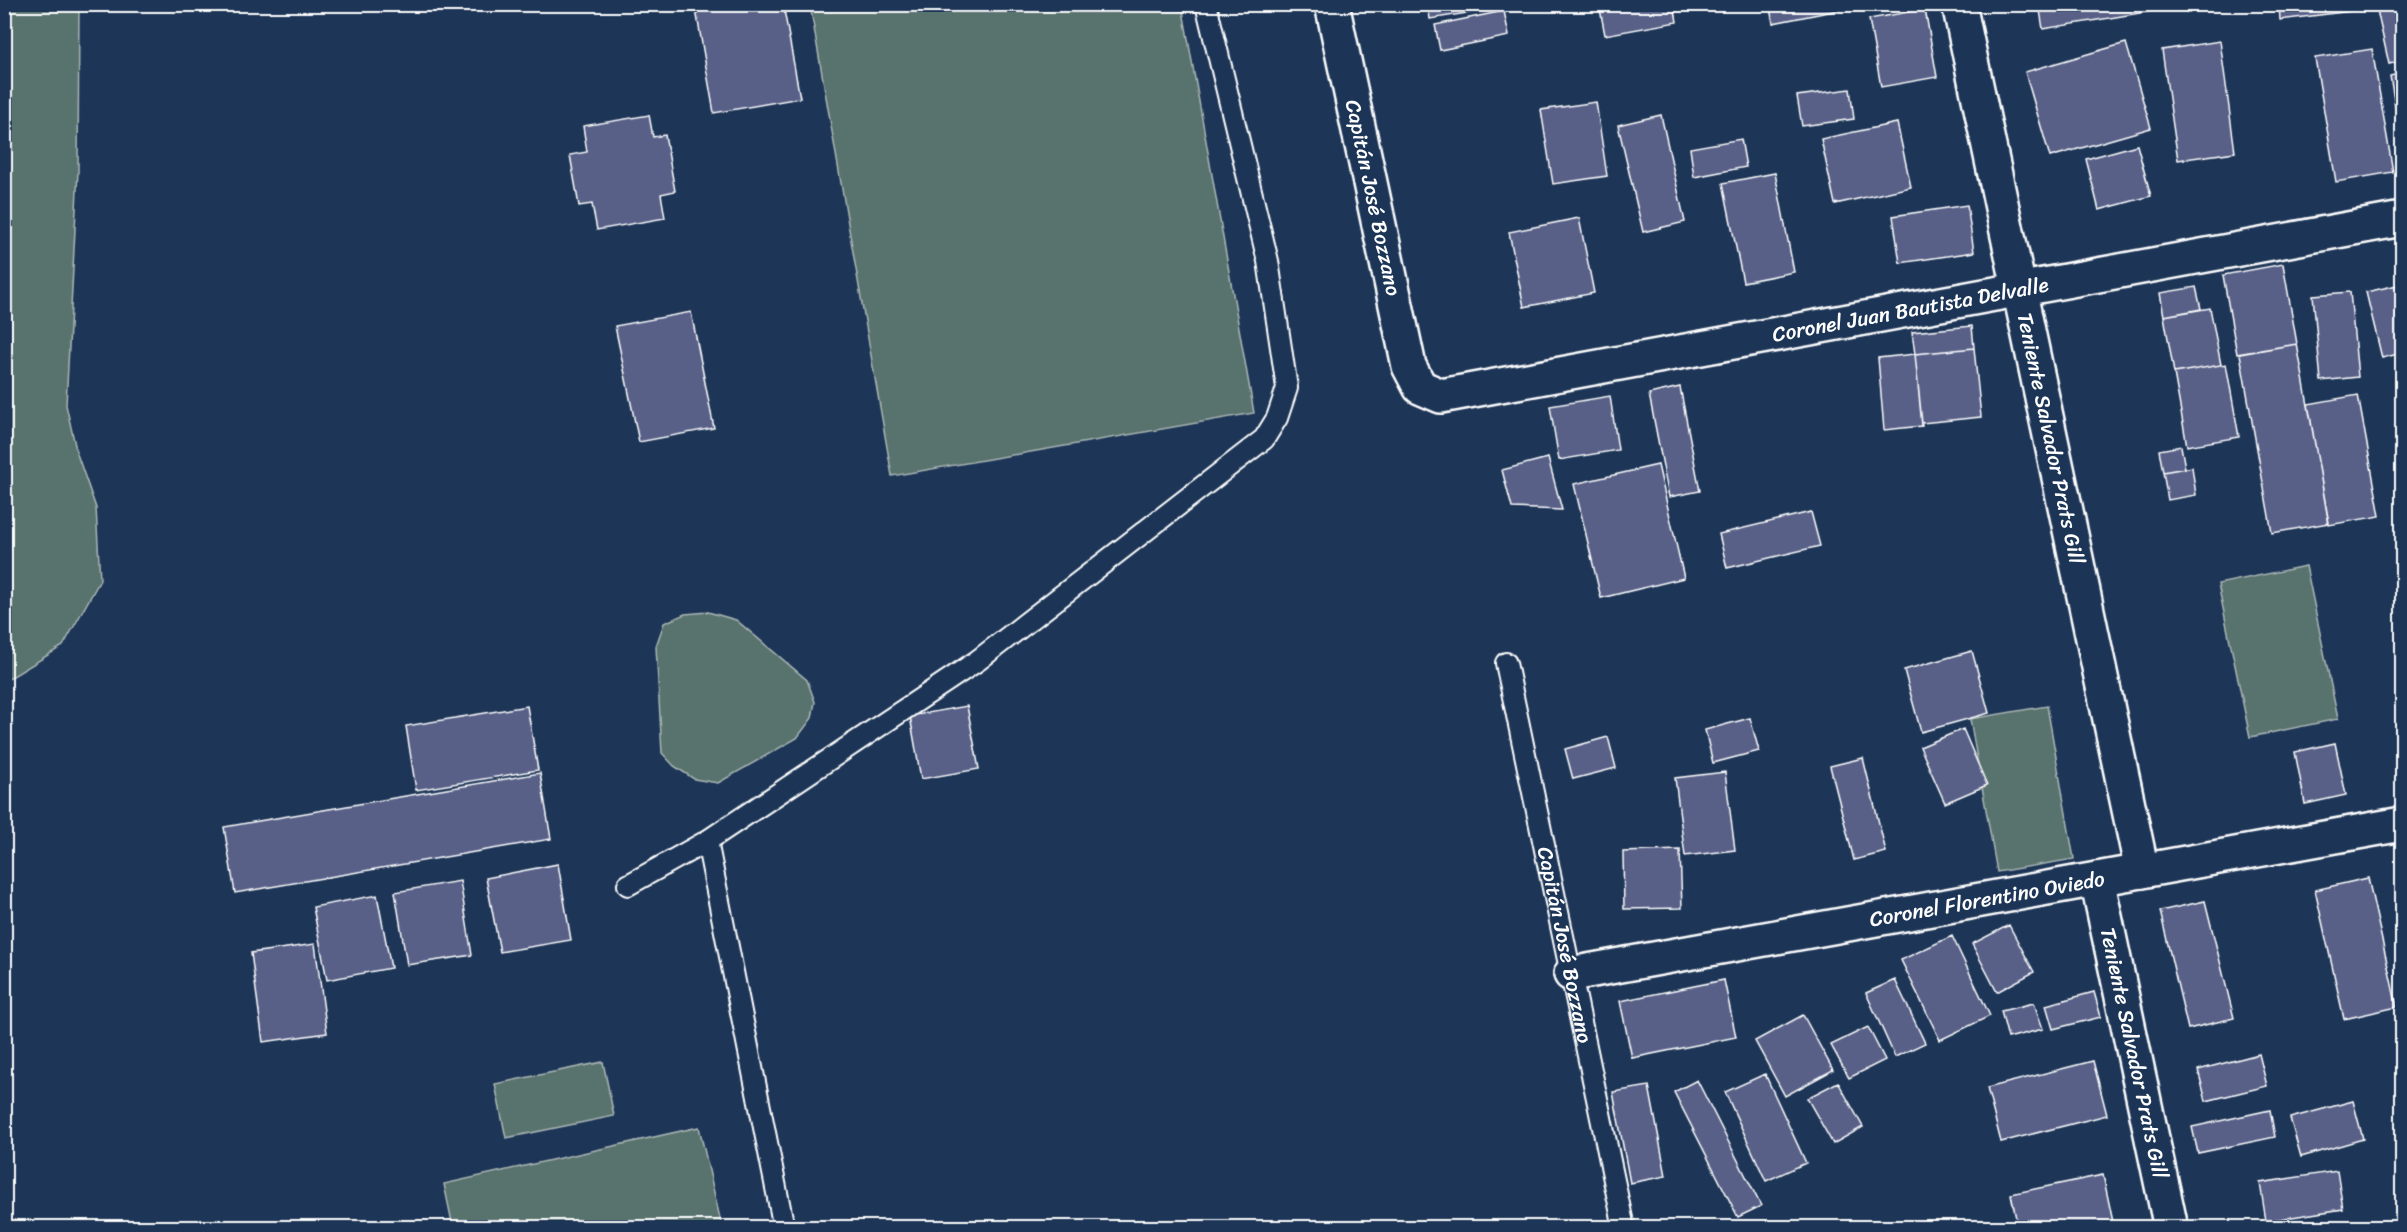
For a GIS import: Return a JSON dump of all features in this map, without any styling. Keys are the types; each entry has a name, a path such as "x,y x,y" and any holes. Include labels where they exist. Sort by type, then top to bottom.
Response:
{"street":[{"name":"Capitán José Bozzano","path":"1332,4 1409,366 1420,387"},
{"name":"Teniente Salvador Prats Gill","path":"1959,4 2142,871"},
{"name":"Coronel Juan Bautista Delvalle","path":"1420,387 1441,396 2403,219"},
{"name":"Coronel Florentino Oviedo","path":"1571,974 2403,824"},
{"name":"Teniente Salvador Prats Gill","path":"2097,879 2171,1227"}],"lane":[{"path":"628,885 707,841 977,661 1264,439 1277,418 1287,388 1268,261 1206,4"},
{"name":"Capitán José Bozzano","path":"1506,663 1624,1227"},
{"path":"707,841 784,1227"}],"green space":[{"path":"5,4 79,5 78,171 66,405 77,454 96,508 100,580 63,646 5,681"},
{"path":"810,5 1182,5 1254,413 892,476"},
{"path":"2306,566 2338,719 2250,737 2218,584"},
{"path":"708,612 736,620 807,680 815,702 812,718 797,738 718,783 694,779 674,766 662,753 656,646 664,623 685,614"},
{"path":"2047,706 2074,859 1997,872 1970,719"},
{"path":"603,1062 614,1116 506,1138 495,1084"},
{"path":"699,1127 722,1227 453,1227 444,1184"}],"building":[{"path":"695,4 783,4 800,98 714,113"},
{"path":"1428,4 1504,4 1504,7 1430,19"},
{"path":"1599,4 1674,4 1677,22 1605,35"},
{"path":"1769,4 1859,4 1859,6 1773,23"},
{"path":"2039,4 2195,4 2043,29"},
{"path":"2279,4 2350,4 2351,11 2280,20"},
{"path":"2402,4 2402,61 2389,64 2377,10"},
{"path":"1925,9 1937,77 1881,87 1869,19"},
{"path":"1504,11 1509,36 1440,50 1435,25"},
{"path":"2220,41 2235,152 2178,160 2162,50"},
{"path":"2126,43 2151,128 2050,157 2025,72"},
{"path":"2372,49 2393,172 2336,182 2315,58"},
{"path":"2402,73 2402,135 2400,135 2390,76"},
{"path":"1850,89 1854,119 1802,126 1797,96"},
{"path":"1596,102 1607,176 1553,184 1541,110"},
{"path":"649,115 653,137 665,135 675,191 661,194 665,218 597,230 592,204 579,206 570,155 587,152 583,126"},
{"path":"1661,115 1685,222 1643,232 1618,125"},
{"path":"1897,123 1911,187 1835,204 1821,139"},
{"path":"1741,139 1746,167 1694,177 1690,148"},
{"path":"2137,145 2151,196 2099,210 2086,159"},
{"path":"1775,173 1794,272 1743,282 1723,183"},
{"path":"1967,205 1974,252 1900,263 1893,216"},
{"path":"1579,218 1594,293 1524,307 1509,232"},
{"path":"2283,264 2297,344 2237,354 2223,275"},
{"path":"2402,284 2402,353 2382,358 2366,292"},
{"path":"2196,287 2201,309 2164,316 2160,293"},
{"path":"2350,292 2358,377 2321,381 2313,295"},
{"path":"2210,308 2221,365 2174,373 2164,316"},
{"path":"691,312 714,428 639,442 615,326"},
{"path":"1972,326 1974,348 1915,354 1912,332"},
{"path":"2297,344 2329,523 2272,533 2240,354"},
{"path":"1974,348 1981,417 1922,423 1915,354"},
{"path":"1915,354 1922,426 1884,430 1878,358"},
{"path":"2226,364 2239,437 2187,446 2174,373"},
{"path":"1680,387 1700,491 1669,497 1649,394"},
{"path":"2358,395 2380,516 2329,525 2308,404"},
{"path":"1610,396 1618,450 1559,460 1550,406"},
{"path":"2181,446 2185,468 2163,472 2159,450"},
{"path":"1548,458 1562,510 1512,508 1502,470"},
{"path":"1658,465 1684,578 1601,598 1574,484"},
{"path":"2192,467 2196,495 2168,500 2163,472"},
{"path":"1811,512 1820,546 1727,568 1719,534"},
{"path":"1972,651 1989,713 1921,732 1904,670"},
{"path":"527,706 538,770 416,790 406,726"},
{"path":"967,706 979,769 921,779 910,716"},
{"path":"1750,718 1759,751 1713,763 1705,730"},
{"path":"1963,729 1987,785 1945,803 1920,747"},
{"path":"1608,737 1616,768 1573,779 1565,749"},
{"path":"2335,743 2346,795 2305,804 2295,752"},
{"path":"1863,758 1886,852 1854,860 1830,766"},
{"path":"1725,772 1735,850 1685,856 1675,778"},
{"path":"540,773 551,839 235,893 224,827"},
{"path":"1680,850 1682,908 1624,909 1623,852"},
{"path":"558,864 571,940 500,952 486,878"},
{"path":"2368,878 2397,1007 2344,1019 2315,890"},
{"path":"460,881 472,955 407,965 395,892"},
{"path":"377,895 391,968 327,980 313,907"},
{"path":"2205,901 2234,1018 2188,1029 2160,911"},
{"path":"2009,925 2034,972 1997,992 1972,944"},
{"path":"1952,936 1990,1016 1940,1040 1901,960"},
{"path":"315,944 327,1033 263,1042 251,953"},
{"path":"1724,980 1736,1037 1632,1058 1620,1001"},
{"path":"1895,980 1925,1043 1895,1057 1866,993"},
{"path":"2094,992 2101,1017 2053,1029 2046,1005"},
{"path":"2034,1003 2043,1029 2008,1038 2001,1011"},
{"path":"1803,1015 1833,1070 1785,1096 1755,1041"},
{"path":"1868,1027 1885,1060 1849,1078 1831,1045"},
{"path":"2259,1054 2267,1086 2206,1101 2198,1070"},
{"path":"2093,1061 2107,1115 2001,1142 1987,1088"},
{"path":"1765,1074 1806,1163 1766,1181 1725,1092"},
{"path":"1697,1080 1761,1206 1738,1217 1674,1092"},
{"path":"1838,1082 1863,1127 1833,1144 1807,1098"},
{"path":"1649,1086 1666,1176 1630,1183 1613,1092"},
{"path":"2353,1101 2363,1139 2301,1157 2290,1118"},
{"path":"2270,1110 2275,1137 2198,1153 2192,1127"},
{"path":"2337,1171 2343,1209 2266,1221 2260,1183"},
{"path":"2103,1175 2113,1222 2088,1228 2018,1228 2011,1194"}]}
